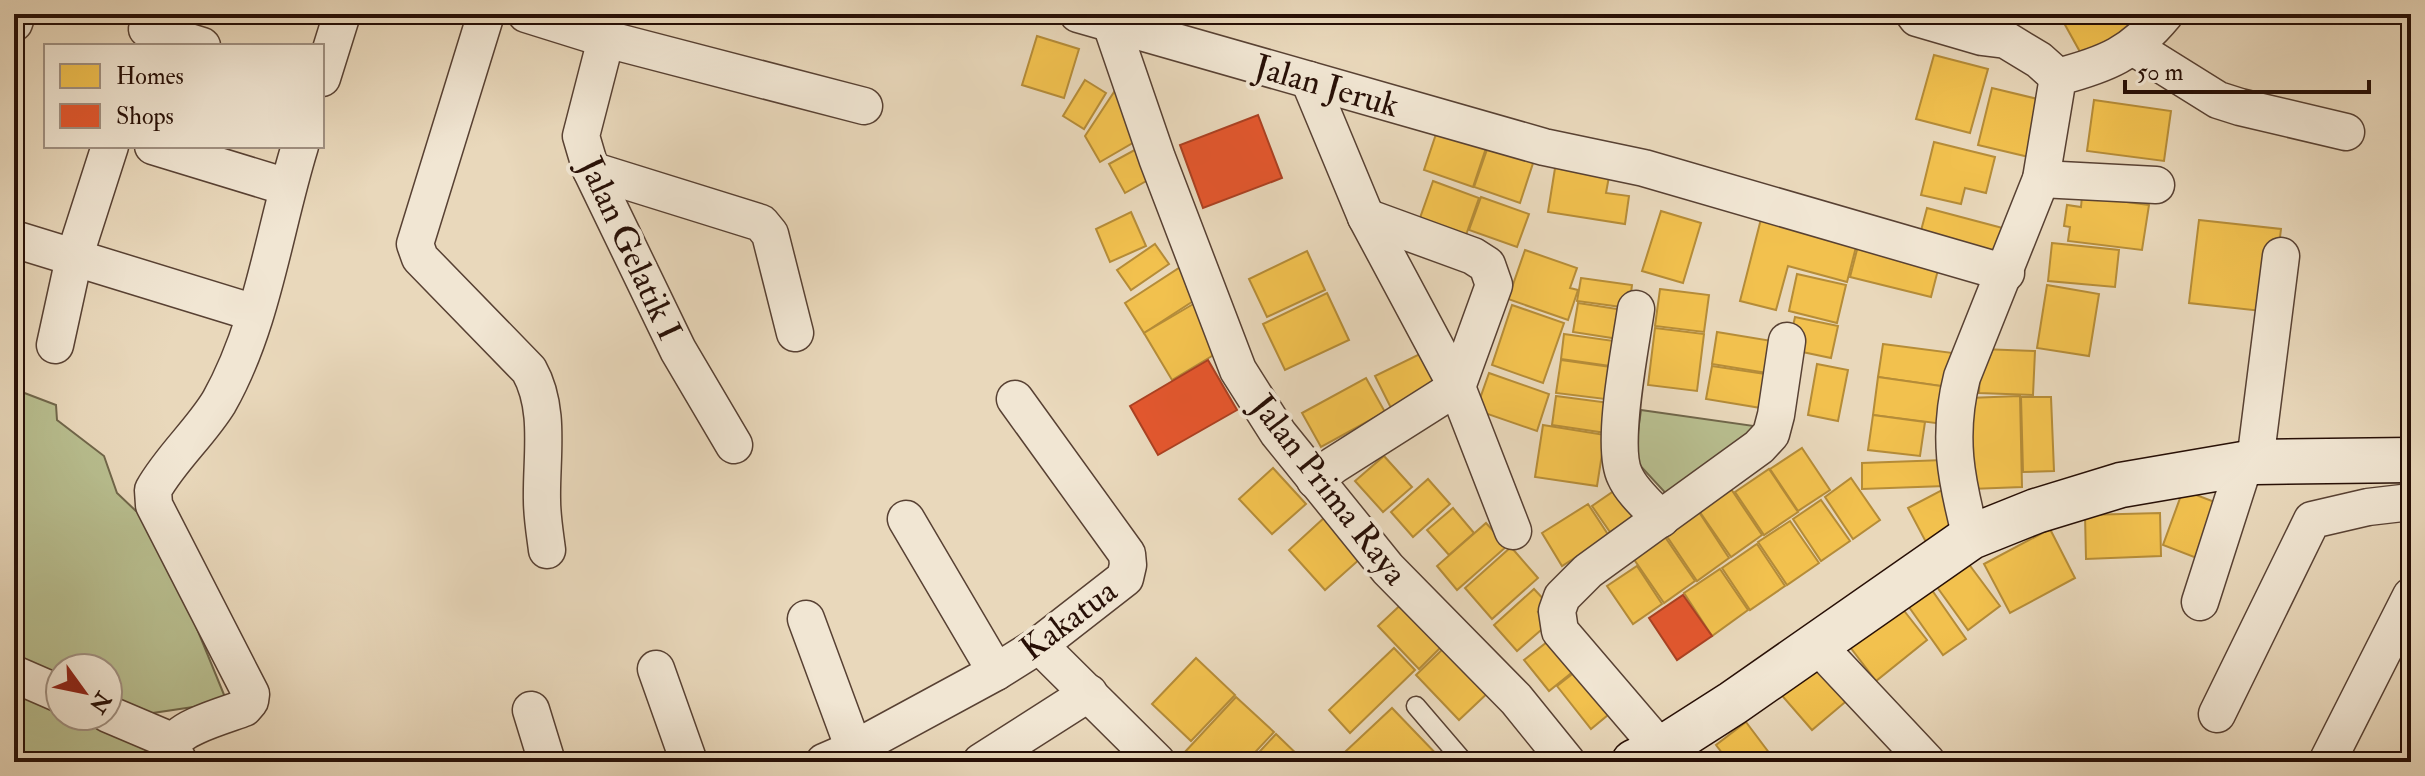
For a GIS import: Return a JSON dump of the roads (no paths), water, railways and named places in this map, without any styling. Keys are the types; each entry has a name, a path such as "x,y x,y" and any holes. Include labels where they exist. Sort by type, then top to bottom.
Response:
{"street":[{"path":"14,23 17,14"},
{"path":"324,72 342,14"},
{"path":"486,14 415,244 420,258 529,370 539,388 543,415 542,504 547,550"},
{"path":"526,14 606,39 864,106"},
{"path":"1914,14 1917,18 1982,37 2006,40 2039,60 2058,77"},
{"path":"2058,77 2101,65 2133,47 2165,14"},
{"name":"Jalan Jeruk","path":"1101,17 1544,147 1644,168 2006,273"},
{"name":"Jalan Prima Raya","path":"1101,17 1238,370 1278,433 1388,569 1516,699 1567,762"},
{"path":"147,30 195,44"},
{"name":"Jalan Gelatik I","path":"606,39 581,136 591,170 678,350 734,445"},
{"path":"2133,47 2218,100 2346,132"},
{"path":"1971,537 1959,492 1952,436 1954,408 1962,377 2041,179 2058,77"},
{"path":"1309,80 1366,217 1457,387 1513,531"},
{"path":"55,345 74,258 109,148"},
{"path":"160,148 287,187"},
{"path":"124,723 176,752 180,733 244,708 250,701 251,694 154,505 153,490 220,400 255,313 299,148"},
{"path":"591,170 761,223 770,234 795,333"},
{"path":"2041,179 2156,185"},
{"path":"1315,480 1457,387 1494,285 1487,265 1473,256 1366,217"},
{"path":"14,239 255,313"},
{"path":"2200,602 2249,464 2281,256"},
{"path":"1636,309 1622,395 1620,463 1626,479 1661,519"},
{"path":"1787,341 1771,434 1759,447 1588,571 1562,597 1557,611 1560,631 1647,755 1818,646 1971,537 2036,511 2121,485 2249,464 2411,460"},
{"name":"Kakatua","path":"839,756 996,672 1039,645 1125,578 1127,554 1015,399"},
{"path":"2217,714 2312,520 2368,507 2411,502"},
{"path":"906,519 996,672"},
{"path":"2327,762 2411,596"},
{"path":"806,619 839,756"},
{"path":"1039,645 1157,762"},
{"path":"1818,646 1927,762"},
{"path":"656,669 689,762"},
{"path":"14,674 44,687"},
{"path":"981,762 1089,693"},
{"path":"531,710 547,762"}],"lane":[{"path":"1416,706 1464,762"}]}
